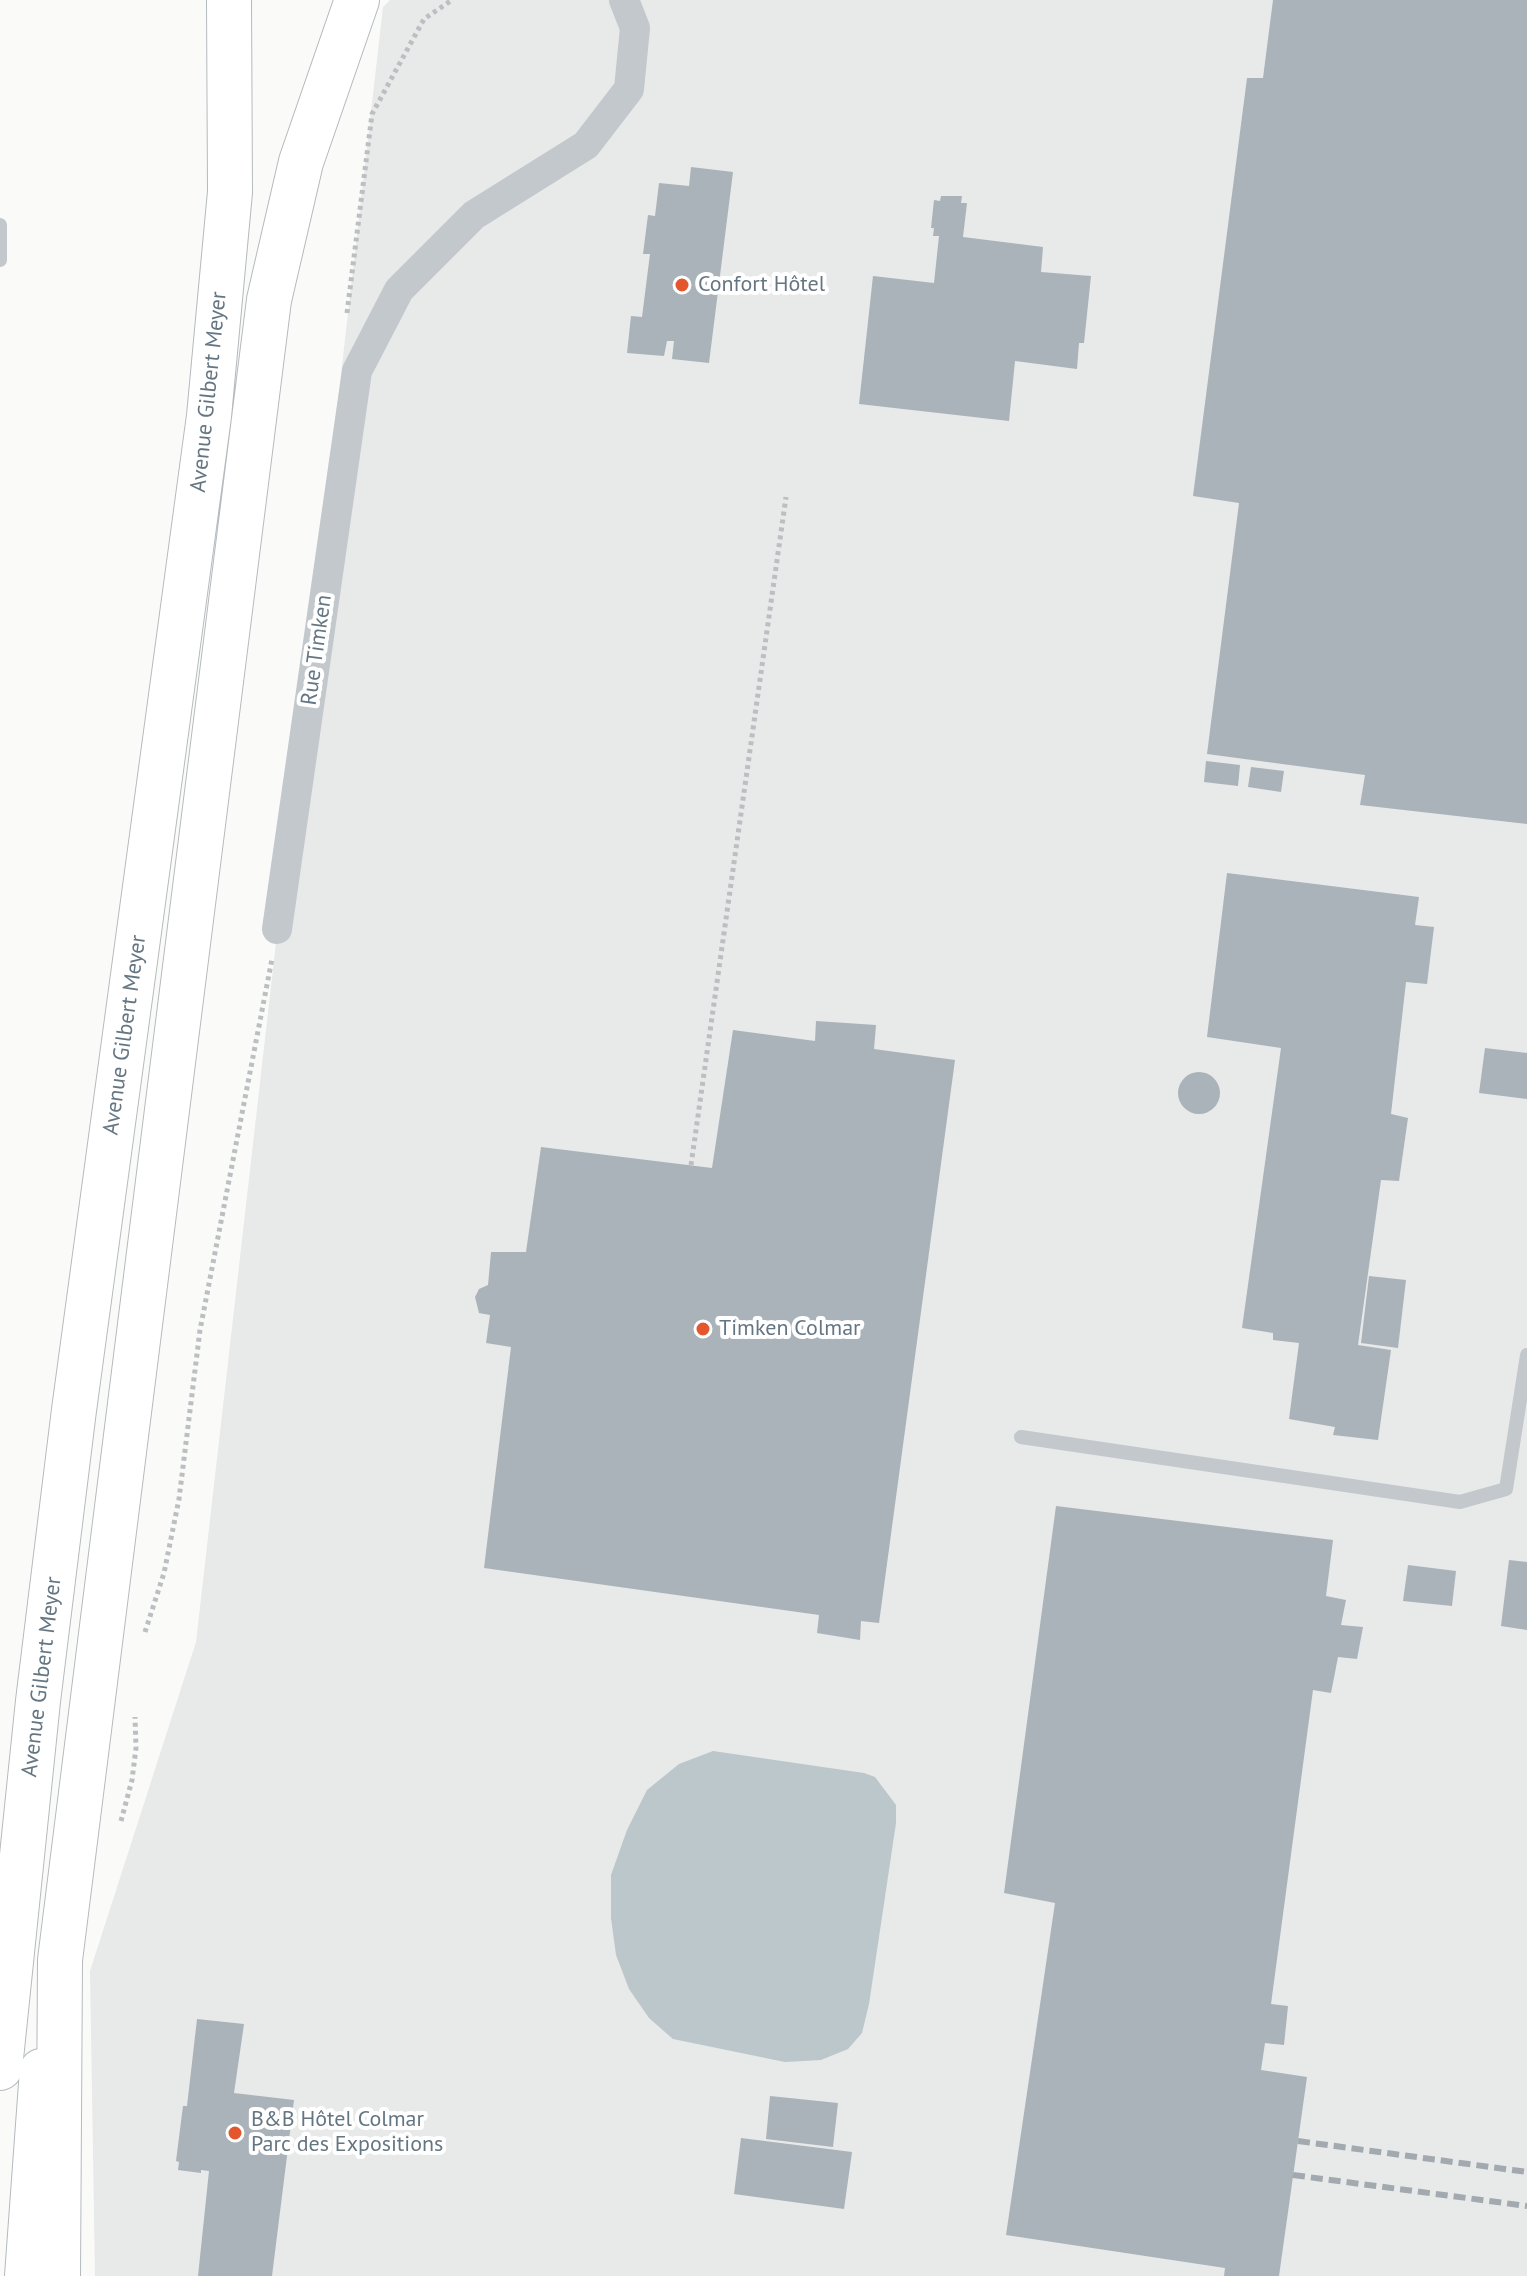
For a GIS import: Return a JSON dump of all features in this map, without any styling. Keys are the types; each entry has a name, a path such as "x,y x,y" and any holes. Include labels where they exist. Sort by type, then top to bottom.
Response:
{"main road":[{"name":"Avenue Gilbert Meyer","path":"0,2068 38,1701 74,1410 209,416 230,192 229,0"},
{"name":"Avenue Gilbert Meyer","path":"26,2276 43,2044 60,1960 269,300 301,162 357,0"},
{"name":"Avenue Gilbert Meyer","path":"58,2276 60,1960"}],"street":[{"name":"Rue Timken","path":"277,929 357,371 399,290 474,215 586,145 629,89 635,28 624,0"}],"lane":[{"path":"0,225 0,260"},
{"path":"1021,1437 1460,1502 1506,1489 1527,1355"}],"path":[{"path":"357,371 347,310 372,114 424,19 452,0"},
{"path":"691,1165 786,497"},
{"path":"141,1643 164,1573 179,1499 200,1330 277,929"},
{"path":"118,1835 132,1780 136,1748 134,1706"}],"shaded area":[{"path":"390,0 1527,0 1527,2276 95,2276 90,1971 196,1642 383,7"},
{"path":"713,1751 864,1773 875,1777 896,1805 896,1823 862,2033 848,2049 821,2060 785,2062 673,2039 649,2018 629,1989 616,1955 611,1918 611,1875 627,1830 647,1790 679,1764"}],"building":[{"path":"1273,0 1527,0 1527,824 1360,805 1365,775 1207,754 1239,503 1193,496 1247,78 1263,78"},
{"name":"Confort Hôtel","path":"691,167 733,172 709,363 672,359 674,341 667,341 664,356 627,353 631,316 642,317 650,254 643,254 648,215 655,216 659,183 689,186"},
{"path":"941,196 962,196 961,203 967,203 963,237 1043,247 1041,272 1091,276 1084,343 1079,343 1077,369 1015,361 1009,421 859,404 873,276 934,283 939,236 933,236 934,228 931,228 934,200 940,201"},
{"path":"1206,761 1240,765 1238,786 1204,782"},
{"path":"1251,767 1284,771 1281,792 1248,787"},
{"path":"1227,873 1419,897 1415,925 1434,927 1427,984 1406,982 1391,1114 1408,1118 1399,1181 1381,1180 1358,1345 1391,1350 1378,1440 1333,1435 1335,1427 1289,1419 1299,1343 1273,1340 1273,1333 1242,1328 1281,1048 1207,1037"},
{"name":"Timken Colmar","path":"816,1021 876,1025 874,1049 955,1060 879,1623 861,1621 860,1640 817,1633 819,1615 484,1568 511,1347 486,1343 490,1315 479,1313 475,1297 479,1289 488,1285 491,1252 526,1252 541,1147 712,1168 733,1030 815,1041"},
{"path":"1485,1048 1527,1053 1527,1099 1479,1093"},
{"path":"1199,1072 1214,1078 1220,1093 1214,1108 1199,1114 1184,1108 1178,1093 1184,1078"},
{"path":"1369,1276 1406,1280 1398,1348 1361,1343"},
{"path":"1056,1506 1333,1540 1326,1596 1346,1600 1341,1625 1363,1627 1357,1659 1338,1657 1331,1693 1313,1690 1271,2004 1288,2006 1284,2045 1265,2043 1261,2070 1307,2077 1279,2276 1224,2276 1225,2268 1006,2235 1055,1903 1004,1893"},
{"path":"1509,1560 1527,1562 1527,1630 1501,1626"},
{"path":"1408,1565 1456,1571 1452,1606 1403,1601"},
{"name":"B&B Hôtel Colmar Parc des Expositions","path":"197,2019 244,2024 234,2093 294,2100 272,2276 198,2276 209,2171 178,2170 179,2162 176,2161 183,2106 187,2106"},
{"path":"770,2096 838,2103 833,2147 766,2139"},
{"path":"741,2138 852,2152 844,2209 734,2194"}],"railway":[{"path":"1298,2141 1527,2172"},
{"path":"1293,2175 1527,2206"}],"place":[{"name":"Confort Hôtel","path":"682,285"},
{"name":"Timken Colmar","path":"703,1329"},
{"name":"B&B Hôtel Colmar Parc des Expositions","path":"235,2133"}]}
